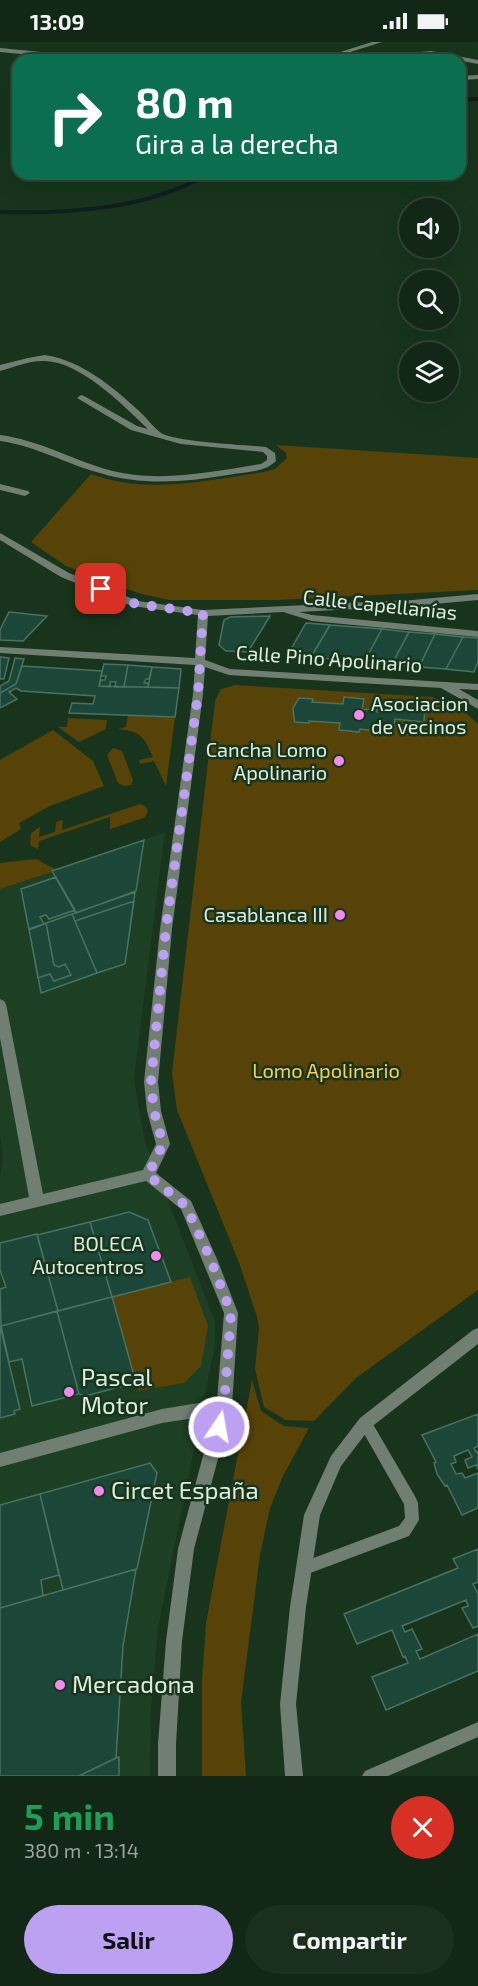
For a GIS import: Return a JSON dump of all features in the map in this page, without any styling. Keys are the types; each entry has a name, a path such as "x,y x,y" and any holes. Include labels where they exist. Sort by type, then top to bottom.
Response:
{"street":[{"path":"338,54 379,42"},
{"path":"0,50 41,54"},
{"path":"0,369 26,360 47,358 65,362 83,372 135,412 159,434"},
{"path":"0,438 38,444 95,469 120,476 163,480 264,466 271,461 272,455 266,450 181,441 134,428 81,398"},
{"path":"0,487 25,493"},
{"name":"Calle Capellanías","path":"0,536 65,575 136,604 203,613 412,603 478,597"},
{"name":"Calle Capellanías","path":"279,609 312,618 478,634"},
{"path":"148,1175 163,1144 154,1111 151,1082 166,928 201,662 203,613"},
{"name":"Calle Pino Apolinario","path":"0,650 201,662 229,672 478,687"},
{"path":"437,684 466,696 478,705"},
{"path":"0,1004 37,1201"},
{"path":"0,1210 148,1175"},
{"path":"148,1175 186,1206 210,1258 231,1313 224,1406 186,1549 174,1641 167,1776"},
{"path":"294,1776 288,1704 298,1607 312,1515 336,1461 365,1423 478,1335"},
{"path":"0,1460 162,1416 224,1406"}],"lane":[{"path":"420,54 436,54"},
{"path":"305,1568 404,1531 411,1520 411,1503 365,1423"},
{"path":"370,1776 478,1729"}],"shaded area":[{"path":"165,832 134,1080 145,1141 215,1322 215,1345 158,1628 151,1709 150,1776 0,1776 0,1176 3,1157 0,1137 0,889"}],"green space":[{"path":"276,445 478,458 478,590 278,600 169,600 138,593 66,566 31,542 91,474 134,484 155,485 199,482 264,472 275,469 287,458 286,453"},
{"name":"Lomo Apolinario","path":"235,685 432,697 460,708 478,724 478,1290 356,1378 314,1421 286,1420 264,1407 255,1369 259,1328 257,1317 240,1265 177,1110 172,1073 215,701 221,689"},
{"path":"128,715 175,717 166,786 154,761 140,764 139,760 153,757 144,739 137,733 118,729 126,727"},
{"path":"68,718 107,720 106,729 79,742 58,727 67,727"},
{"path":"53,730 93,761 104,786 50,806 19,823 21,829 0,842 0,760"},
{"path":"113,748 122,751 133,780 131,785 124,786 118,783 107,755"},
{"path":"140,804 146,807 148,812 144,818 110,829 110,817 39,841 38,849 30,845 31,833 40,827 39,837 55,832 56,822 63,820 62,830"},
{"path":"36,859 57,870 0,889 0,863"},
{"path":"190,1277 208,1326 201,1366 184,1383 138,1391 112,1297"},
{"path":"252,1380 261,1411 284,1426 309,1428 283,1476 270,1508 260,1555 241,1702 246,1776 202,1776 202,1680 206,1623"}],"building":[{"path":"9,612 47,616 23,641 0,640 0,630"},
{"path":"270,616 248,652 226,651 219,645 224,620 230,617"},
{"path":"306,623 330,625 311,657 287,656"},
{"path":"330,625 382,629 364,662 311,657"},
{"path":"382,629 409,632 392,664 364,662"},
{"path":"409,632 435,634 419,667 392,664"},
{"path":"435,634 463,637 446,669 419,667"},
{"path":"463,637 478,638 478,662 474,672 446,669"},
{"path":"0,657 9,658 4,679 0,679"},
{"path":"15,658 24,659 16,684 0,693 0,686 9,681"},
{"path":"104,664 128,665 124,687 115,687 116,682 110,682 110,687 99,686 101,680 105,680 106,676 101,676"},
{"path":"128,665 152,667 149,679 146,679 144,683 148,683 148,687 124,687"},
{"path":"22,666 102,671 99,686 179,688 175,717 69,713 72,703 93,704 95,696 21,691 16,688 9,692 17,699 0,708 0,693 16,684"},
{"path":"152,667 181,669 179,688 148,687"},
{"name":"Asociacion de vecinos","path":"344,697 364,699 362,710 371,709 377,712 377,709 392,711 394,701 425,705 424,722 395,719 394,726 375,724 375,731 360,729 359,732 339,730 340,723 295,722 293,708 299,698 313,699 312,702 343,704"},
{"path":"144,840 136,891 76,913 52,871"},
{"path":"56,877 75,910 49,919 46,915 40,917 44,924 29,930 21,889"},
{"path":"135,892 125,964 97,973 72,914"},
{"path":"134,901 125,964 97,973 75,921"},
{"path":"72,914 97,973 41,993 29,929"},
{"path":"46,923 54,965 59,967 65,964 71,975 54,981 50,974 38,978 29,929"},
{"path":"129,1212 148,1220 171,1282 112,1297 90,1222"},
{"path":"90,1222 112,1297 58,1311 37,1235"},
{"path":"37,1234 58,1311 1,1326 0,1289 6,1287 0,1270 0,1243"},
{"path":"112,1297 135,1379 131,1384 85,1396 79,1394 57,1311"},
{"path":"57,1311 79,1394 32,1406 22,1359 9,1362 1,1326"},
{"path":"0,1326 20,1409 14,1411 15,1414 0,1418"},
{"path":"478,1414 478,1446 474,1448 476,1452 478,1451 478,1469 476,1465 468,1468 465,1460 472,1457 468,1450 454,1456 456,1462 451,1464 456,1474 462,1473 465,1478 478,1473 478,1508 462,1515 447,1485 445,1486 437,1474 434,1463 436,1462 422,1435"},
{"path":"150,1463 157,1473 137,1569 63,1590 40,1494"},
{"path":"40,1494 59,1575 41,1580 43,1596 0,1608 0,1505"},
{"path":"478,1549 478,1582 473,1584 478,1594 478,1626 473,1628 462,1608 468,1606 466,1600 402,1626 405,1632 412,1629 422,1649 416,1651 420,1659 478,1634 478,1671 386,1710 372,1677 408,1663 405,1656 403,1657 392,1630 357,1644 344,1614 458,1568 453,1559"},
{"name":"Mercadona","path":"136,1569 123,1646 116,1758 79,1776 0,1776 0,1608"},
{"path":"119,1757 119,1776 79,1776 116,1758"}],"waterway":[{"path":"466,100 478,99"},
{"path":"0,212 53,212 107,207 160,195 196,180"}],"place":[{"name":"Asociacion de vecinos","path":"359,715"},
{"name":"Cancha Lomo Apolinario","path":"339,761"},
{"name":"Casablanca III","path":"340,915"},
{"name":"BOLECA Autocentros","path":"156,1256"},
{"name":"Pascal Motor","path":"69,1392"},
{"name":"Circet España","path":"99,1491"},
{"name":"Mercadona","path":"60,1685"}],"route":[{"path":"101,589 136,604 203,613 198,694 166,928 151,1082 154,1111 163,1144 148,1175 186,1206 210,1258 231,1313 224,1406 219,1427"}]}
